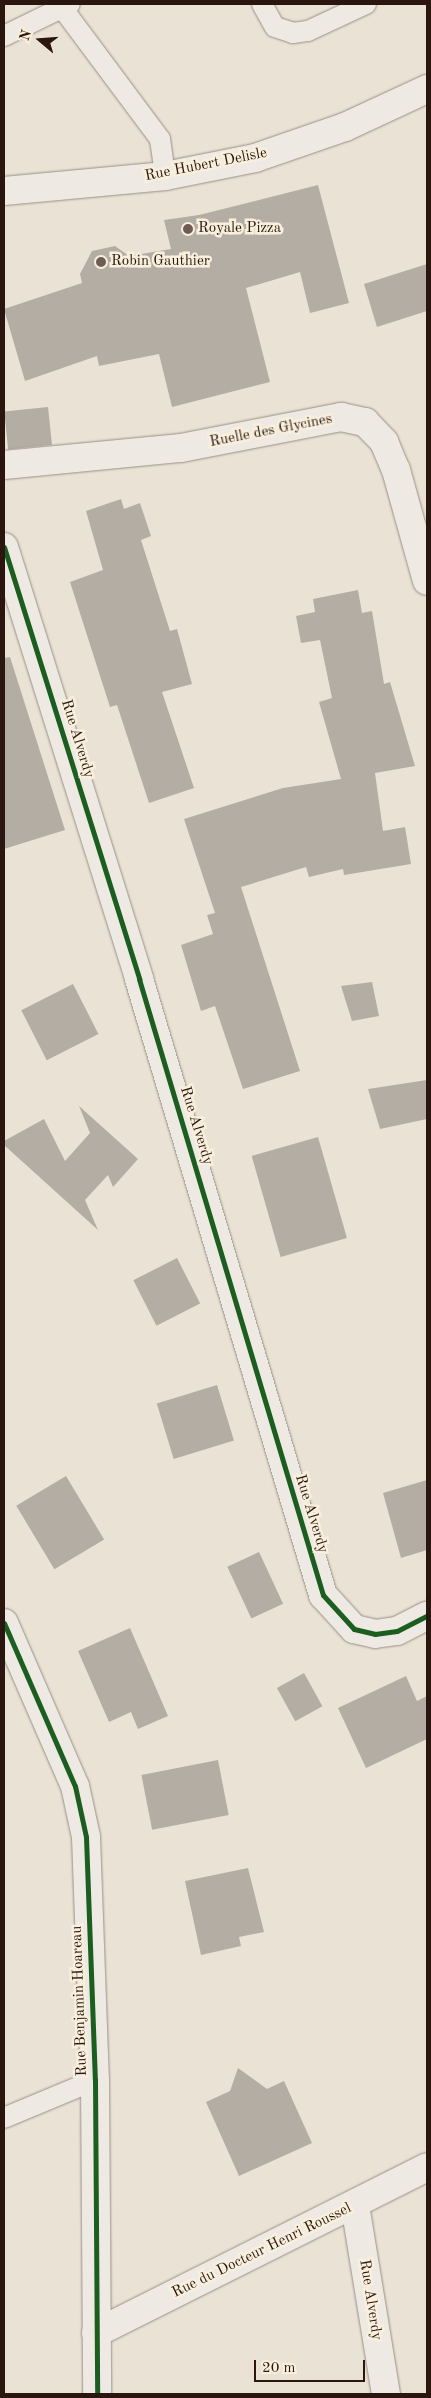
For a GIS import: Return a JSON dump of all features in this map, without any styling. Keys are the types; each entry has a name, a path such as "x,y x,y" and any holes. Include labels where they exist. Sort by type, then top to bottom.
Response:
{"street":[{"name":"Rue Hubert Delisle","path":"4,191 165,176 255,158 345,127 427,89"},
{"name":"Ruelle des Glycines","path":"4,465 181,448 340,417 365,422 384,442 396,470 427,581"},
{"name":"Rue Alverdy","path":"4,547 139,979 322,1595 354,1629 375,1634 397,1630 427,1616"},
{"name":"Rue Benjamin Hoareau","path":"4,1623 75,1786 86,1837 95,2080 97,2394"},
{"name":"Rue du Docteur Henri Roussel","path":"96,2333 355,2205 427,2167"},
{"name":"Rue Alverdy","path":"355,2205 386,2394"}],"lane":[{"path":"262,4 275,27 293,33 308,31 366,4"},
{"path":"4,36 66,6 160,139 165,176"},
{"path":"4,2118 95,2080"}],"building":[{"path":"318,185 349,303 310,313 300,272 246,288 270,382 172,407 159,354 99,366 97,356 25,381 4,309 82,283 80,274 92,251 115,246 129,256 171,249 164,220 199,215"},
{"path":"427,264 427,311 377,327 364,284"},
{"path":"48,407 52,445 8,449 4,412"},
{"path":"121,499 124,509 140,503 151,536 141,540 170,631 177,629 192,684 162,692 194,788 149,803 117,705 110,707 70,582 103,570 86,511"},
{"path":"358,590 362,613 372,611 384,684 390,682 415,766 375,773 383,831 405,827 411,864 344,875 343,869 309,877 306,867 241,887 300,1071 243,1089 215,1006 201,1011 181,945 213,934 207,915 215,913 184,819 283,788 341,779 319,702 332,698 320,640 301,643 296,616 315,612 313,599"},
{"path":"10,657 65,830 4,849 4,658"},
{"path":"372,982 379,1016 352,1021 341,986"},
{"path":"73,984 98,1034 47,1060 21,1010"},
{"path":"427,1080 427,1119 380,1129 368,1089"},
{"path":"79,1106 138,1159 113,1187 108,1175 85,1200 98,1230 4,1145 4,1141 44,1119 65,1161 90,1133"},
{"path":"318,1137 347,1238 281,1257 252,1156"},
{"path":"177,1258 200,1303 156,1326 133,1280"},
{"path":"217,1385 234,1440 174,1459 157,1403"},
{"path":"66,1476 104,1539 54,1569 16,1506"},
{"path":"427,1480 427,1550 401,1558 383,1493"},
{"path":"259,1552 283,1604 251,1618 227,1567"},
{"path":"130,1628 168,1716 138,1729 131,1712 109,1722 78,1651"},
{"path":"304,1673 322,1706 295,1721 277,1688"},
{"path":"406,1676 417,1701 427,1696 427,1739 366,1768 338,1708"},
{"path":"218,1760 229,1815 152,1830 141,1775"},
{"path":"248,1868 264,1932 239,1937 241,1946 201,1955 185,1881"},
{"path":"238,2068 267,2089 284,2081 312,2143 239,2176 206,2102 230,2091"}],"cycle path":[{"path":"4,547 139,979 323,1595 354,1629 375,1634 397,1631 427,1616"},
{"path":"4,1623 75,1786 86,1837 95,2080 97,2394"}],"place":[{"name":"Royale Pizza","path":"188,229"},
{"name":"Robin Gauthier","path":"101,262"}]}
